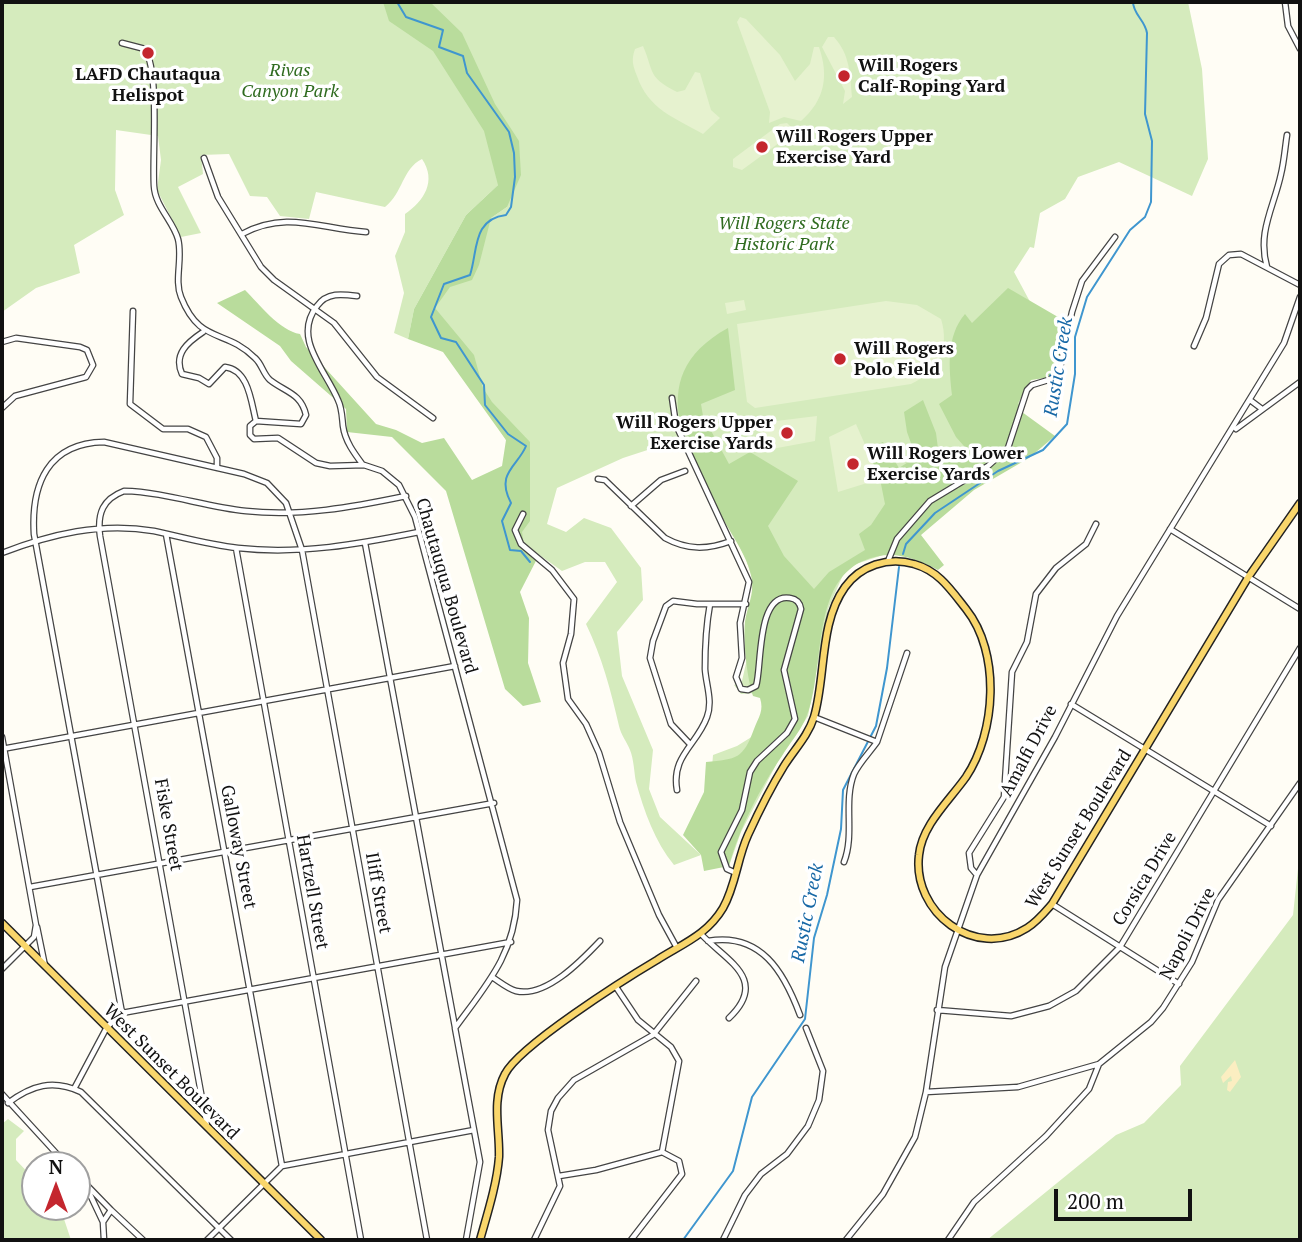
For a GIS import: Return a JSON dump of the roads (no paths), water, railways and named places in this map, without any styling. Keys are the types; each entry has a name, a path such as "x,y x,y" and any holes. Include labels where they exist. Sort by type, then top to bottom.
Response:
{"main road":[{"name":"West Sunset Boulevard","path":"956,930 985,938 1008,936 1028,928 1052,904 1249,576 1300,503"},
{"path":"480,1239 499,1161 497,1105 507,1069 528,1047 616,987 701,934 720,913 749,832 814,717 836,602 856,575 888,561 913,563 937,575 971,616 986,649 988,712 982,742 967,775 926,831 918,858 924,897 941,918 956,930"},
{"name":"West Sunset Boulevard","path":"2,923 321,1240"}],"street":[{"path":"1285,2 1288,26 1300,50"},
{"path":"122,43 137,46 148,54 155,140 155,193 178,238 179,295 193,321 203,332 224,338 255,357 268,378 300,399 306,415 305,421 295,425 256,421 248,389 237,371 225,367 209,384 199,378 182,374 179,364 182,350 203,332"},
{"path":"1267,268 1263,249 1267,218 1281,175 1287,135"},
{"path":"204,158 218,197 252,255 274,280 316,307 334,323 377,377 433,418"},
{"path":"242,234 270,221 366,232"},
{"path":"888,561 897,539 930,501 988,466 1008,448 1027,390 1032,385 1058,377 1072,312 1082,281 1115,237"},
{"path":"1194,346 1200,337 1219,264 1223,259 1241,254 1300,285"},
{"path":"357,296 333,295 316,307 307,323 307,338 338,400 348,443 364,465"},
{"name":"Amalfi Drive","path":"846,1240 883,1194 915,1138 926,1092 937,1010 956,930 977,875 1117,616 1284,343 1300,297"},
{"path":"133,312 130,404 163,429 188,429 206,437 217,458 217,468"},
{"path":"2,342 16,338 80,347 87,350 93,365 86,377 15,396 2,408"},
{"path":"1232,432 1300,382"},
{"path":"672,398 676,425 747,574 746,604 740,623 742,658 736,682 741,689 748,690 756,686 762,631 775,605 784,598 791,598 797,601 801,609 784,670 795,719 787,733 757,761 750,772 742,810 721,852 727,869 736,873"},
{"path":"1250,400 1262,409"},
{"name":"Chautauqua Boulevard","path":"256,421 249,430 254,439 278,438 316,463 330,466 364,465 392,477 406,496 419,532 494,803 517,900 511,943 492,977 455,1028"},
{"path":"122,1013 35,540 35,503 41,481 57,456 70,447 104,442 244,474 267,483 291,513"},
{"path":"631,506 661,480 685,471"},
{"path":"598,479 605,480 676,544 704,548 731,541"},
{"path":"99,528 103,506 114,495 124,491 248,512 291,513 347,508 406,496"},
{"name":"Iliff Street","path":"291,513 302,550 428,1240"},
{"path":"523,514 515,530 521,544 552,570 574,599 571,634 563,663 568,699 586,724 599,752 620,821 659,915 677,949"},
{"path":"977,875 971,868 969,853 1004,797 1012,672 1027,642 1036,594 1056,568 1086,544 1096,524"},
{"path":"2,553 35,540 99,528 139,529 236,548 302,550 365,543 419,532"},
{"name":"Fiske Street","path":"99,528 207,1127"},
{"path":"1170,529 1300,609"},
{"name":"Galloway Street","path":"166,534 282,1166"},
{"path":"365,543 474,1130 480,1174 466,1240"},
{"name":"Hartzell Street","path":"236,548 361,1240"},
{"path":"689,743 671,724 651,664 651,646 670,602 746,604"},
{"path":"677,790 677,766 689,743 705,722 709,708 705,641 710,604"},
{"name":"Corsica Drive","path":"937,1010 1011,1016 1049,1006 1076,990 1120,947 1300,648"},
{"path":"844,862 850,838 852,780 907,653"},
{"path":"3,749 455,666"},
{"path":"1070,704 1271,826"},
{"path":"814,717 871,740"},
{"path":"2,737 46,967"},
{"name":"Napoli Drive","path":"948,1240 974,1202 1046,1136 1089,1089 1099,1065 1151,1022 1179,984 1218,900 1300,783"},
{"path":"3,788 11,786"},
{"path":"30,887 494,803"},
{"path":"1052,904 1179,984"},
{"path":"2,969 34,937 36,925"},
{"path":"701,934 734,961 743,973 744,996 729,1018"},
{"path":"708,941 723,940 742,944 772,960 800,1014"},
{"path":"492,977 513,990 539,988 564,975 600,941"},
{"path":"74,1089 107,1027 122,1013 377,964 511,943"},
{"path":"534,1240 559,1191 559,1176 548,1130 551,1111 558,1098 574,1080 653,1035 696,981"},
{"path":"616,987 638,1020 653,1035 671,1047 679,1062 662,1152"},
{"path":"723,1240 745,1195 761,1174 791,1148 808,1126 819,1100 824,1071 806,1028"},
{"path":"926,1092 1017,1087 1099,1065"},
{"path":"8,1103 39,1085 56,1084 74,1089 101,1110 231,1240"},
{"path":"2,1094 54,1151"},
{"path":"207,1240 282,1166 474,1130"},
{"path":"559,1176 611,1167 662,1152 679,1161 682,1174 631,1240"},
{"path":"91,1189 143,1240"},
{"path":"91,1197 103,1222 104,1240"},
{"path":"103,1222 111,1210"}],"waterway":[{"path":"397,2 406,17 443,30 439,47 463,56 467,73 509,132 514,153 515,177 511,207 506,215 495,218 482,229 470,275 444,284 431,317 441,338 456,342 484,385 485,405 508,434 526,446 507,477 505,484 511,503 502,521 510,550 521,551 530,562"},
{"name":"Rustic Creek","path":"903,554 906,544 935,513 998,471 1043,450 1067,424 1075,374 1075,337 1087,297 1130,230 1145,217 1151,202 1152,141 1145,114 1147,33 1133,2"},
{"name":"Rustic Creek","path":"683,1240 733,1171 752,1097 805,1019 814,938 827,895 841,829 843,790 876,726 887,668 899,567"}],"place":[{"name":"LAFD Chautaqua Helispot","path":"148,53"},
{"name":"Will Rogers Calf-Roping Yard","path":"844,76"},
{"name":"Will Rogers Upper Exercise Yard","path":"762,147"},
{"name":"Will Rogers Polo Field","path":"840,359"},
{"name":"Will Rogers Upper Exercise Yards","path":"787,433"},
{"name":"Will Rogers Lower Exercise Yards","path":"853,464"}],"park label":[{"name":"Rivas Canyon Park","path":"290,81"},
{"name":"Will Rogers State Historic Park","path":"784,234"}]}
